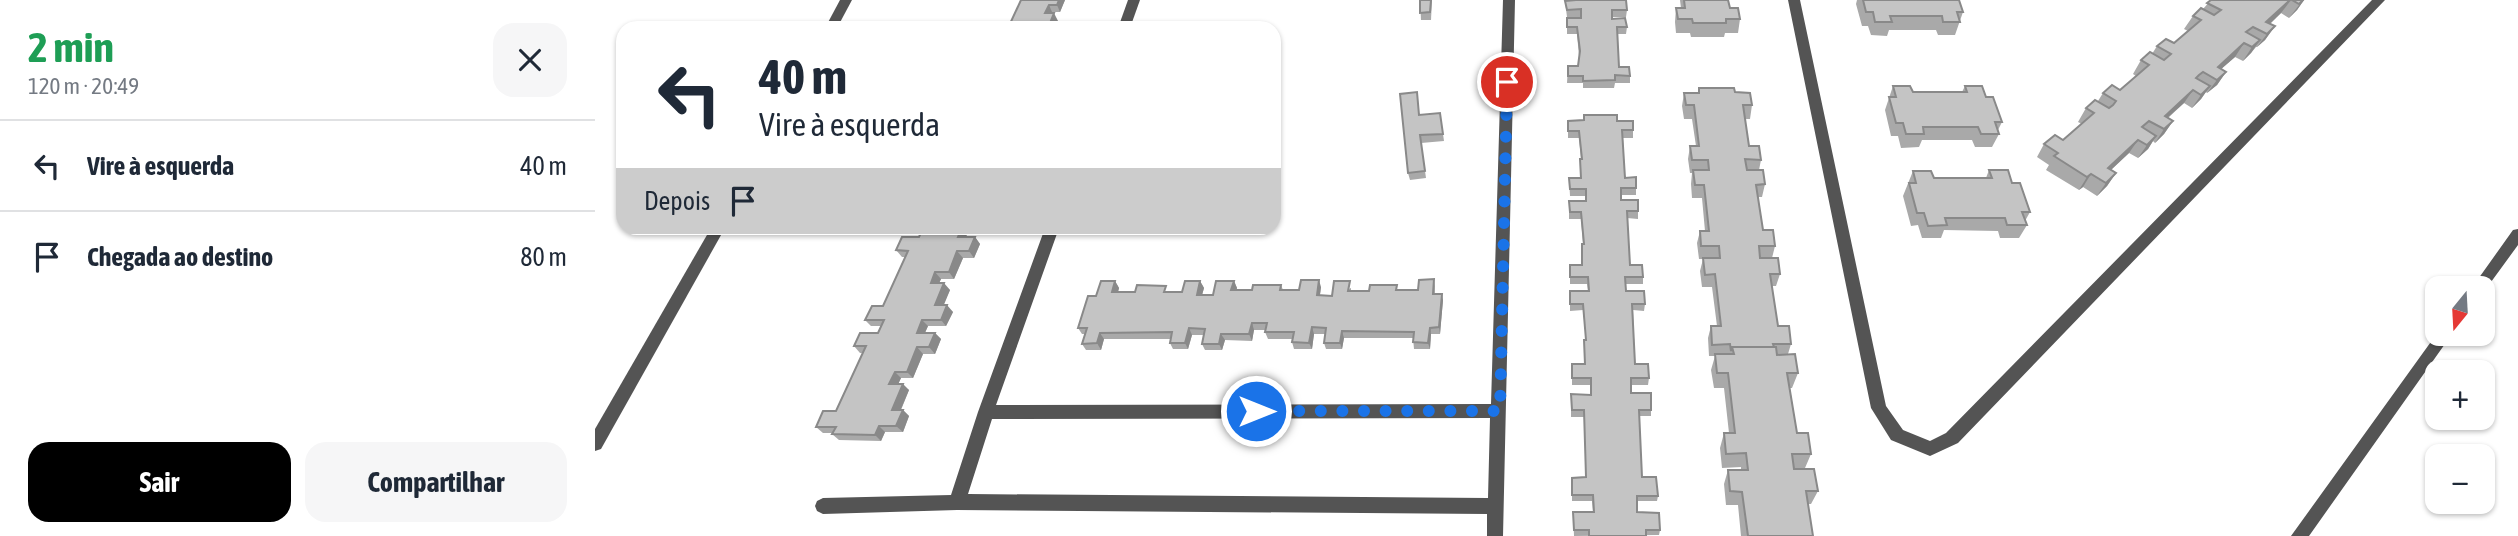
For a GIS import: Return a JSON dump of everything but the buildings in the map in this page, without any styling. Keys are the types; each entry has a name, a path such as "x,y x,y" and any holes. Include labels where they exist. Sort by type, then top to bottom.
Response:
{"street":[{"path":"835,21 846,0"},
{"path":"1126,21 1134,0"},
{"path":"1495,536 1509,0"},
{"path":"1794,0 1879,408 1897,435 1930,449 1952,439 2378,0"},
{"path":"2487,276 2518,234"},
{"path":"595,444 713,235"},
{"path":"957,502 1049,235"},
{"path":"2299,536 2436,346"},
{"path":"986,412 1500,411"},
{"path":"823,506 957,502 1495,506"}],"route":[{"path":"1256,411 1500,411 1507,82"}]}
